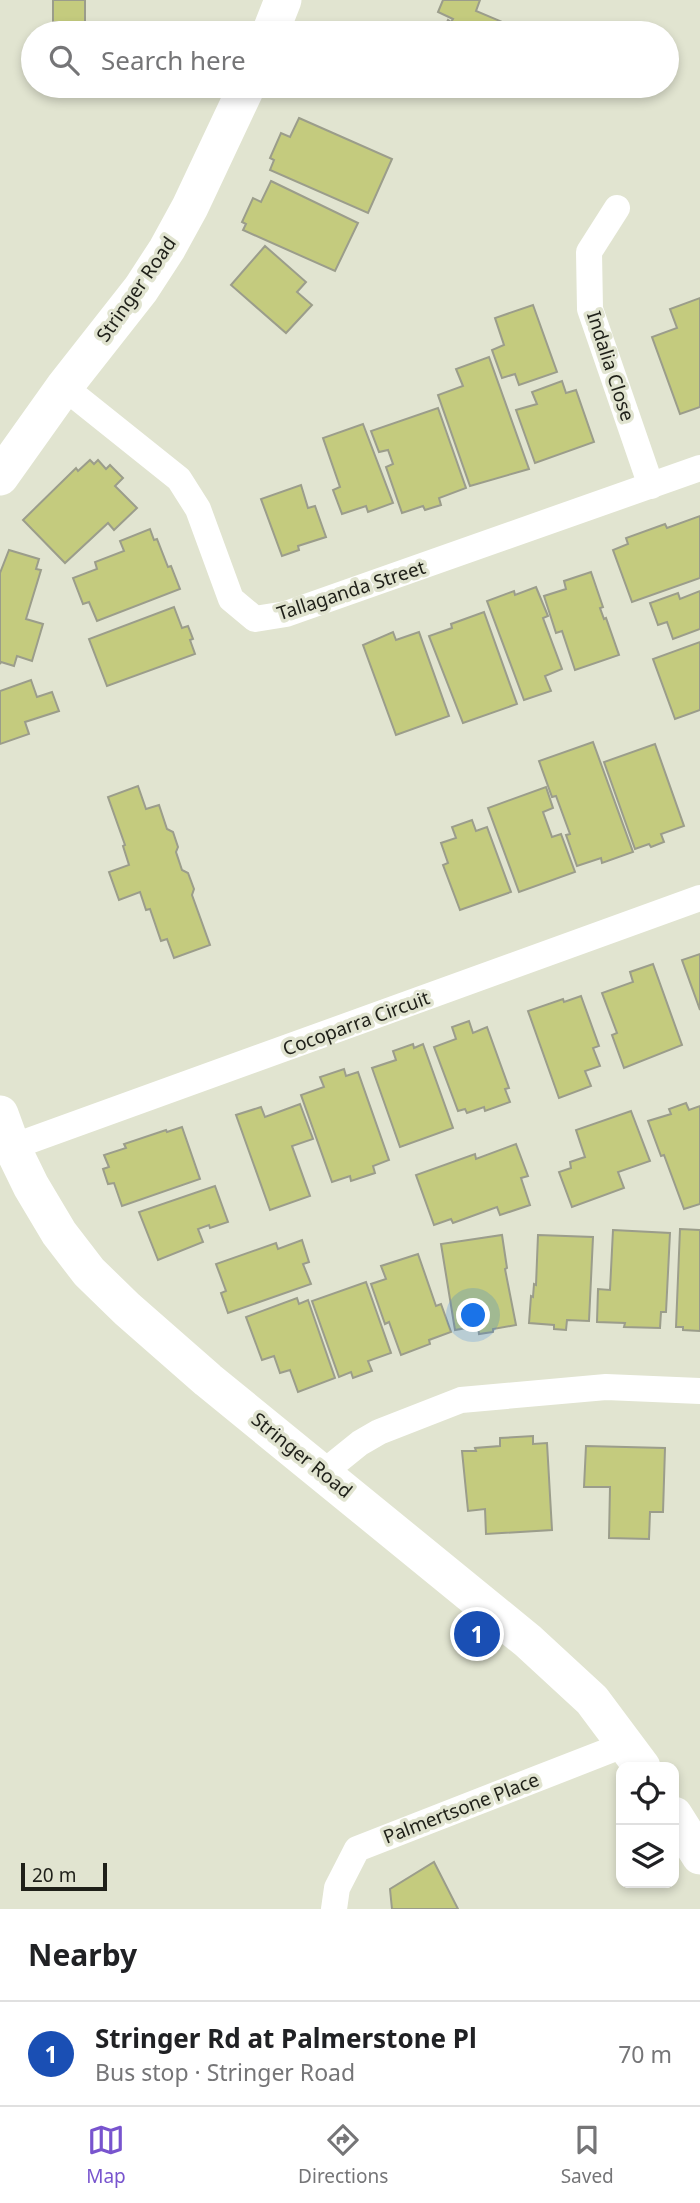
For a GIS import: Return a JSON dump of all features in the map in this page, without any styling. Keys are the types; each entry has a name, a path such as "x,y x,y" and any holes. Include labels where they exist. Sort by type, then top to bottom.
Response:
{"street":[{"path":"275,21 283,0"},
{"name":"Stringer Road","path":"0,477 64,387 141,289 167,249 241,98"},
{"name":"Indalia Close","path":"617,208 589,252 590,309 651,486"},
{"name":"Tallaganda Street","path":"64,387 179,479 198,509 231,599 255,619 286,614 700,468"},
{"name":"Cocoparra Circuit","path":"6,1131 700,898"},
{"name":"Stringer Road","path":"6,1131 31,1186 59,1233 89,1272 208,1380 528,1641 592,1700 634,1756"},
{"path":"324,1472 360,1443 379,1432 461,1400 606,1388 700,1391"},
{"name":"Palmertsone Place","path":"334,1909 337,1888 357,1849 634,1756"},
{"path":"679,1823 700,1856"}],"building":[{"path":"53,0 85,0 85,21 53,21"},
{"path":"443,0 480,0 476,11 500,21 452,21 453,19 438,12"},
{"path":"299,118 392,159 368,213 270,170 274,160 270,158 281,133 290,137"},
{"path":"271,181 358,223 335,271 243,230 246,224 242,222 253,198 261,202"},
{"path":"265,246 306,282 297,292 312,305 286,333 231,285"},
{"path":"700,298 700,407 680,414 652,337 677,328 670,309"},
{"path":"533,305 557,372 519,385 515,374 502,378 492,350 504,345 495,318"},
{"path":"489,357 529,469 470,486 438,395 463,386 456,369"},
{"path":"562,381 566,393 576,390 594,442 535,463 516,410 537,404 532,392"},
{"path":"438,408 466,488 439,498 441,505 425,510 423,506 402,513 386,467 393,464 388,450 379,452 371,431"},
{"path":"363,424 393,503 368,512 366,506 342,514 333,490 340,487 323,438"},
{"path":"90,460 94,464 98,460 106,469 110,465 123,478 115,486 137,508 114,530 108,523 65,563 23,520 76,468 78,471"},
{"path":"301,485 308,508 315,506 326,537 298,546 299,550 282,556 261,499"},
{"path":"700,516 700,578 632,602 613,550 628,544 626,538 665,524 667,528"},
{"path":"150,529 168,567 171,566 180,589 97,621 89,602 83,604 73,578 97,569 95,562 124,551 120,541"},
{"path":"9,550 39,559 36,569 41,570 26,619 43,624 32,661 17,656 14,666 1,662 0,664 0,573"},
{"path":"591,572 603,607 600,608 619,655 575,670 562,631 556,633 544,596 566,589 564,581"},
{"path":"536,587 548,616 543,618 562,669 545,676 551,691 524,700 487,601 514,591 515,595"},
{"path":"700,591 700,629 673,639 667,622 658,625 650,603 678,593 680,599"},
{"path":"174,607 182,628 188,626 195,654 107,686 89,639"},
{"path":"484,612 517,704 463,723 429,636 452,628 451,624"},
{"path":"393,632 396,640 419,632 449,716 396,735 363,645"},
{"path":"700,642 700,710 675,719 653,659"},
{"path":"31,680 37,697 52,692 59,711 25,722 29,734 0,744 0,691"},
{"path":"593,742 633,852 602,863 601,858 577,866 566,835 570,834 556,796 552,797 539,761"},
{"path":"655,744 684,826 661,834 664,842 635,849 604,762"},
{"path":"138,786 146,809 159,805 167,829 173,832 178,847 176,852 182,870 188,873 194,889 192,895 210,945 174,958 167,939 161,941 150,909 146,910 140,892 119,900 109,872 129,865 108,797"},
{"path":"546,787 553,808 543,812 552,837 561,834 575,872 519,892 488,808"},
{"path":"472,820 476,831 487,827 511,892 460,910 443,865 448,863 441,843 456,838 452,827"},
{"path":"700,954 700,1010 682,960"},
{"path":"653,964 682,1045 624,1068 612,1035 617,1033 602,993 633,982 630,972"},
{"path":"581,996 599,1046 593,1048 600,1066 585,1071 591,1086 559,1098 528,1011"},
{"path":"469,1021 473,1033 487,1027 509,1088 505,1089 510,1102 485,1111 484,1107 467,1113 465,1109 458,1111 434,1047 456,1039 452,1027"},
{"path":"413,1044 414,1048 423,1044 453,1128 400,1147 372,1068 396,1060 393,1051"},
{"path":"344,1069 346,1076 358,1072 389,1160 373,1166 375,1173 351,1181 350,1176 332,1182 301,1095 324,1087 320,1077"},
{"path":"686,1103 689,1110 700,1106 700,1204 684,1209 648,1121 671,1114 669,1109"},
{"path":"300,1104 313,1139 292,1146 310,1196 270,1210 236,1115 261,1107 265,1117"},
{"path":"631,1111 650,1161 618,1172 624,1188 572,1207 559,1172 571,1168 570,1162 585,1157 576,1130"},
{"path":"182,1127 200,1179 122,1206 114,1183 108,1184 103,1169 109,1167 104,1155 126,1148 124,1144"},
{"path":"516,1144 528,1176 521,1178 530,1205 500,1215 497,1207 453,1223 451,1219 434,1225 416,1175 475,1154 476,1159"},
{"path":"215,1186 228,1222 198,1229 203,1242 158,1260 139,1212"},
{"path":"680,1229 700,1230 700,1331 676,1327"},
{"path":"613,1230 670,1233 666,1312 661,1312 660,1328 624,1327 625,1323 597,1322 598,1289 610,1290"},
{"path":"502,1235 505,1269 516,1325 479,1334 478,1326 455,1330 441,1244"},
{"path":"538,1235 593,1237 589,1321 567,1320 566,1330 554,1329 554,1325 529,1323 531,1296 533,1297 534,1284 536,1285"},
{"path":"302,1240 309,1262 303,1264 311,1284 228,1313 221,1293 226,1291 216,1264 276,1243 278,1249"},
{"path":"418,1254 436,1306 441,1304 451,1332 429,1340 430,1344 401,1355 389,1322 385,1324 371,1284 386,1279 381,1266"},
{"path":"366,1282 391,1353 368,1361 372,1371 353,1378 351,1372 339,1377 312,1301"},
{"path":"297,1298 299,1304 308,1300 335,1378 298,1392 290,1370 280,1373 274,1356 262,1360 246,1317"},
{"path":"533,1436 533,1444 547,1443 552,1530 486,1534 485,1509 468,1511 462,1451 500,1446 500,1438"},
{"path":"586,1446 665,1448 663,1512 650,1512 649,1539 609,1538 610,1487 584,1487"},
{"path":"434,1862 458,1909 392,1909 390,1889"}],"place":[{"name":"Stringer Rd at Palmerstone Pl","path":"477,1634"}]}
